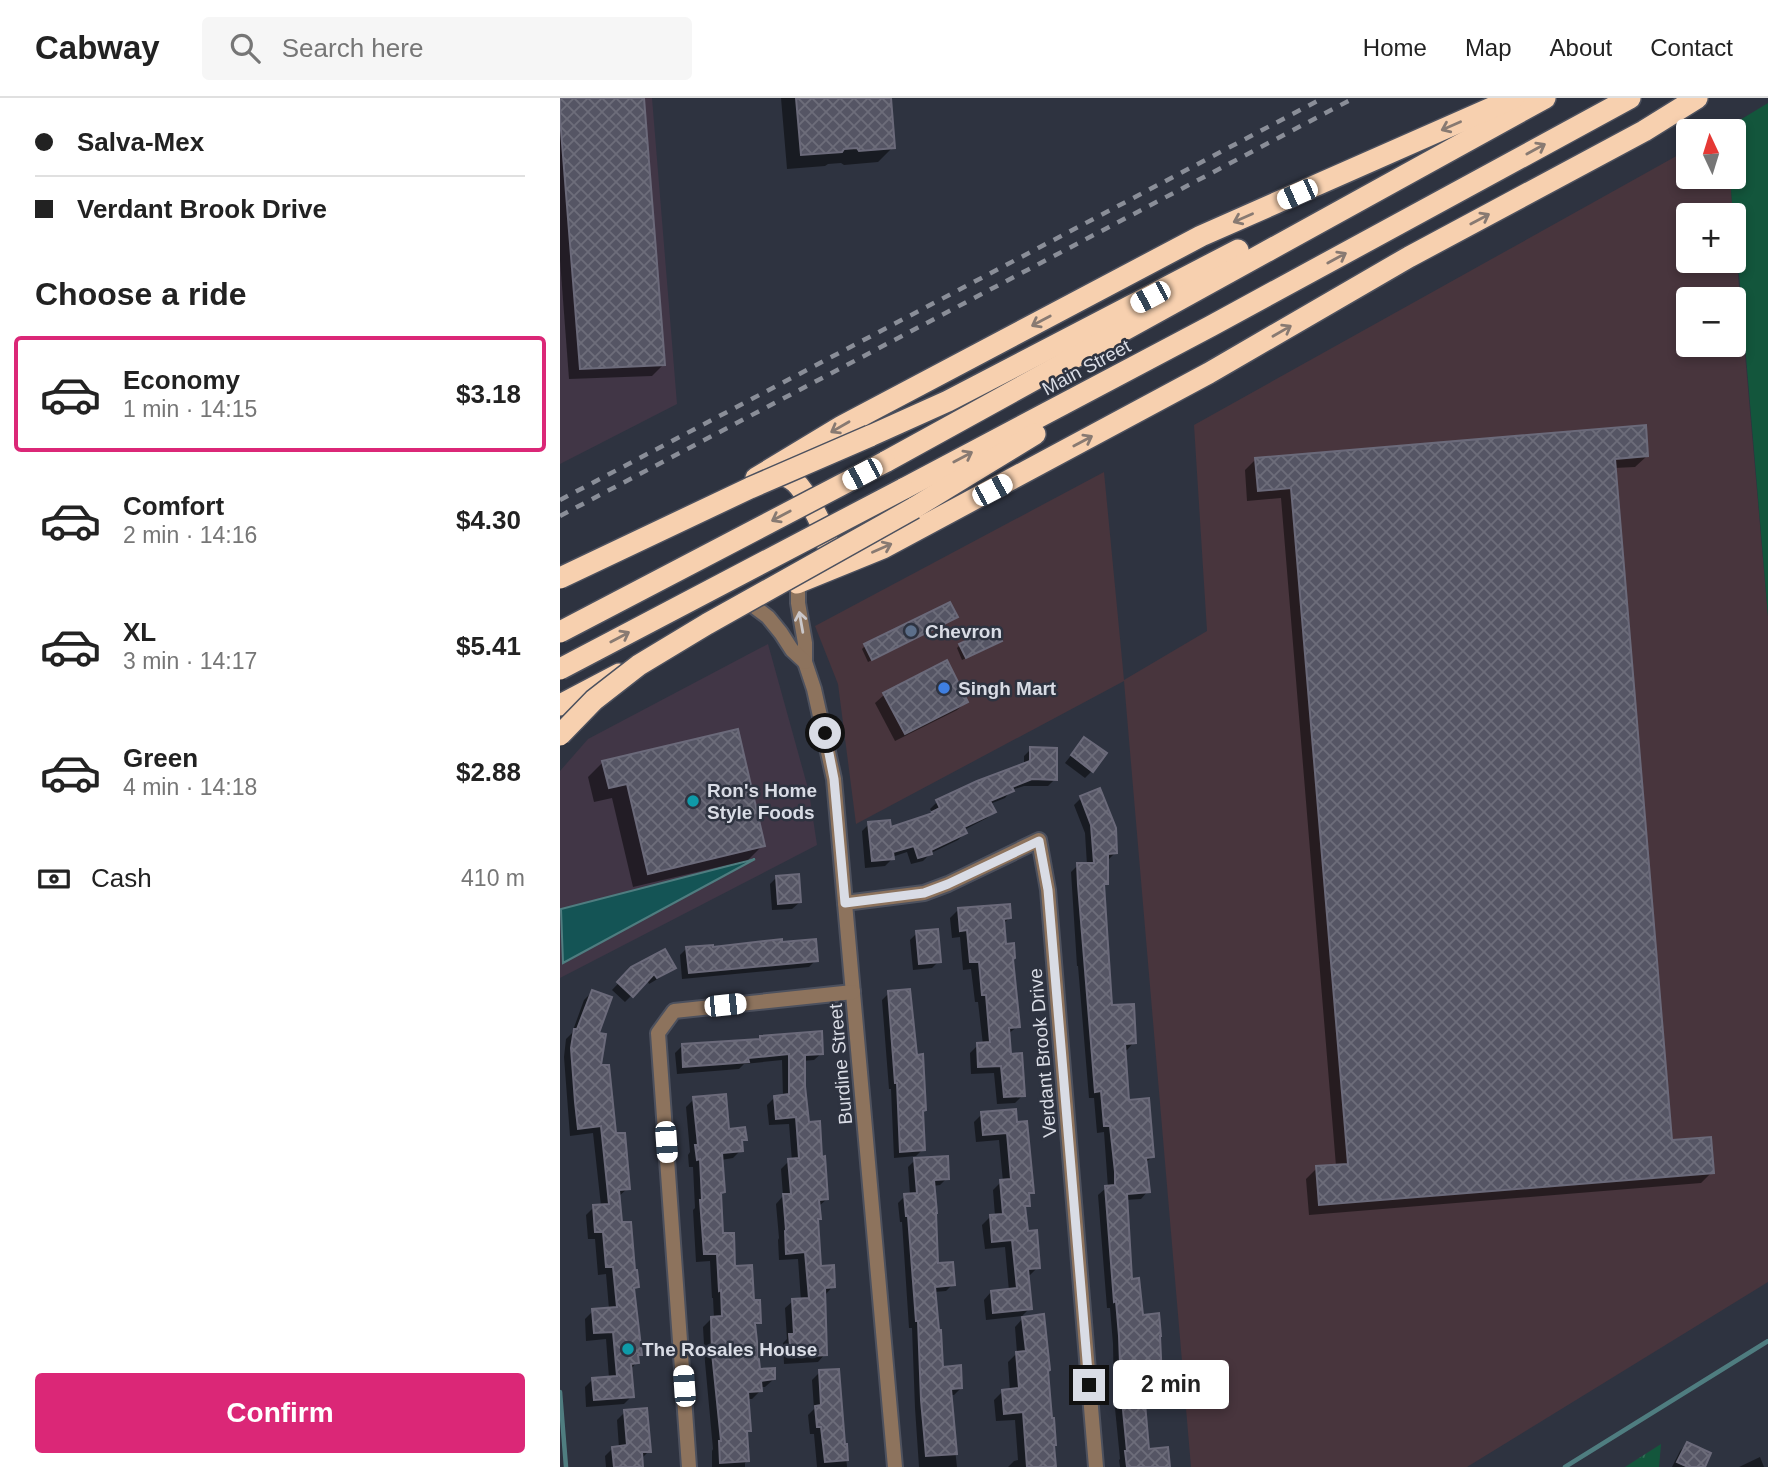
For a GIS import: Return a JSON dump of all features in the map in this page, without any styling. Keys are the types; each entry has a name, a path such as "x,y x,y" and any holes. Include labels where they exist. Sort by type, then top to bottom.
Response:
{"highway":[{"path":"560,585 726,496 842,426 1201,236 1514,98"},
{"name":"Main Street","path":"560,632 885,461 1545,98"},
{"name":"Main Street","path":"560,669 1211,326 1630,98"},
{"path":"560,705 801,580 883,548 1209,373 1409,257 1644,131 1697,98"},
{"path":"560,579 750,488 948,401 1368,182 1394,181"},
{"path":"560,735 594,700 639,665 914,508 1211,326"},
{"path":"754,479 771,475 785,476 801,486 827,535 828,550 822,565 801,580"}],"street":[{"name":"Burdine Street","path":"801,580 799,613 805,643 805,662 814,689 834,779 895,1467"},
{"name":"Burdine Street","path":"752,605 768,617 792,650 805,662"},
{"name":"Verdant Brook Drive","path":"845,903 924,893 1039,841 1048,890 1096,1467"},
{"path":"689,1467 659,1033 674,1011 853,992"}],"shaded area":[{"path":"560,98 652,98 677,404 560,464"},
{"path":"1676,156 1676,189 1731,189 1732,203 1676,203 1676,273 1738,273 1739,287 1676,287 1676,357 1745,357 1768,616 1768,1282 1467,1467 1191,1467 1124,681 856,824 838,684 815,626 1104,472 1124,680 1207,631 1194,425"},
{"path":"768,644 809,792 817,845 560,978 560,771 588,739"},
{"path":"755,859 563,963 561,909"}],"green space":[{"path":"1768,103 1768,616 1746,357 1746,287 1740,287 1739,273 1746,273 1746,203 1732,203 1731,189 1746,189 1746,119 1742,119"},
{"path":"1661,1444 1659,1467 1625,1467"}],"building":[{"path":"560,98 644,98 665,365 580,369"},
{"path":"796,98 891,98 895,148 859,151 857,148 844,149 842,152 801,155"},
{"path":"1646,425 1648,456 1615,459 1672,1140 1711,1137 1714,1173 1319,1205 1316,1166 1348,1164 1291,488 1258,491 1255,458"},
{"name":"Chevron","path":"950,602 958,617 872,660 864,644"},
{"path":"995,627 1002,641 966,658 959,644"},
{"path":"947,660 968,702 905,734 883,693"},
{"name":"Ron's Home Style Foods","path":"738,729 765,846 648,874 627,784 609,788 602,761"},
{"path":"1084,737 1107,753 1093,772 1071,755"},
{"path":"1030,747 1057,748 1057,780 1032,779 1012,787 1014,791 990,801 996,812 964,827 967,833 931,850 932,854 918,858 914,846 893,852 894,859 872,861 868,822 890,820 891,827 933,813 940,808 936,800 1030,761"},
{"path":"1100,788 1116,828 1117,853 1108,854 1108,884 1104,884 1112,1005 1134,1004 1136,1043 1125,1044 1129,1100 1149,1098 1154,1157 1146,1158 1150,1192 1127,1194 1132,1279 1139,1278 1143,1315 1159,1313 1161,1336 1162,1379 1166,1401 1145,1403 1149,1449 1168,1447 1170,1467 1127,1467 1125,1451 1119,1336 1105,1186 1115,1185 1115,1172 1110,1126 1104,1126 1101,1091 1095,1092 1077,863 1094,863 1091,825 1080,796"},
{"path":"799,874 801,902 778,904 776,876"},
{"path":"1010,904 1011,918 1004,919 1006,944 1014,943 1013,959 1020,1027 1009,1028 1011,1054 1022,1053 1025,1096 1004,1097 1001,1066 978,1067 977,1043 990,1042 986,995 982,995 979,962 970,962 967,930 960,931 958,908"},
{"path":"938,929 941,962 919,964 916,931"},
{"path":"782,939 782,942 816,939 818,961 689,973 686,947 713,947"},
{"path":"665,949 676,968 657,978 654,974 633,997 617,982 631,967"},
{"path":"910,989 917,1055 923,1054 925,1150 900,1152 897,1083 888,991"},
{"path":"592,990 612,997 599,1033 606,1034 601,1065 609,1065 616,1133 625,1133 630,1189 619,1190 622,1222 631,1222 639,1287 634,1288 642,1355 638,1355 639,1363 631,1364 634,1397 594,1400 592,1378 617,1376 613,1332 594,1333 592,1309 617,1307 613,1267 606,1267 603,1232 595,1232 593,1205 609,1204 601,1126 578,1129 575,1102 571,1048 574,1029 577,1029"},
{"path":"822,1031 823,1054 805,1055 805,1086 809,1122 820,1121 822,1157 825,1156 828,1199 819,1200 821,1219 818,1219 821,1266 834,1265 835,1287 825,1288 827,1355 791,1357 789,1334 794,1334 792,1299 809,1298 805,1252 786,1254 783,1194 791,1194 788,1159 799,1158 796,1117 776,1119 774,1096 789,1094 789,1054 748,1058 749,1062 683,1067 682,1044 760,1039 760,1036"},
{"path":"726,1094 729,1129 745,1127 747,1140 742,1140 743,1151 722,1153 725,1192 721,1193 723,1233 734,1233 735,1266 752,1265 754,1300 760,1300 761,1323 755,1323 760,1369 775,1368 775,1379 761,1381 762,1391 748,1392 751,1431 747,1431 749,1461 720,1463 721,1441 711,1317 722,1316 721,1290 719,1291 717,1254 704,1254 700,1159 697,1160 695,1145 698,1145 693,1097"},
{"path":"1016,1109 1017,1122 1027,1121 1034,1193 1029,1193 1030,1206 1025,1206 1028,1231 1037,1230 1040,1268 1028,1269 1032,1309 993,1313 991,1291 1017,1288 1012,1240 992,1242 990,1215 1003,1214 1000,1180 1011,1179 1007,1133 983,1135 981,1112"},
{"path":"948,1156 949,1179 934,1180 938,1263 953,1262 955,1285 935,1287 943,1367 961,1365 962,1388 951,1389 957,1454 926,1456 918,1321 904,1194 917,1193 914,1158"},
{"path":"1044,1314 1056,1467 1027,1467 1023,1412 1004,1414 1002,1390 1019,1388 1016,1352 1026,1351 1022,1317"},
{"path":"839,1369 848,1460 825,1462 821,1427 817,1427 815,1406 821,1405 819,1370"},
{"path":"647,1408 651,1452 642,1452 643,1467 614,1467 612,1447 627,1445 624,1410"},
{"path":"1687,1442 1711,1453 1705,1467 1688,1467 1677,1462"}],"waterway":[{"path":"1565,1467 1768,1341"},
{"path":"560,1392 566,1467"}],"railway":[{"path":"560,500 1323,98"},
{"path":"560,516 1354,98"}],"place":[{"name":"Chevron","path":"911,631"},
{"name":"Singh Mart","path":"944,688"},
{"name":"Ron's Home Style Foods","path":"693,801"},
{"name":"The Rosales House","path":"628,1349"}],"route":[{"path":"825,733 834,779 845,903 924,893 1039,841 1048,890 1089,1385"}]}
